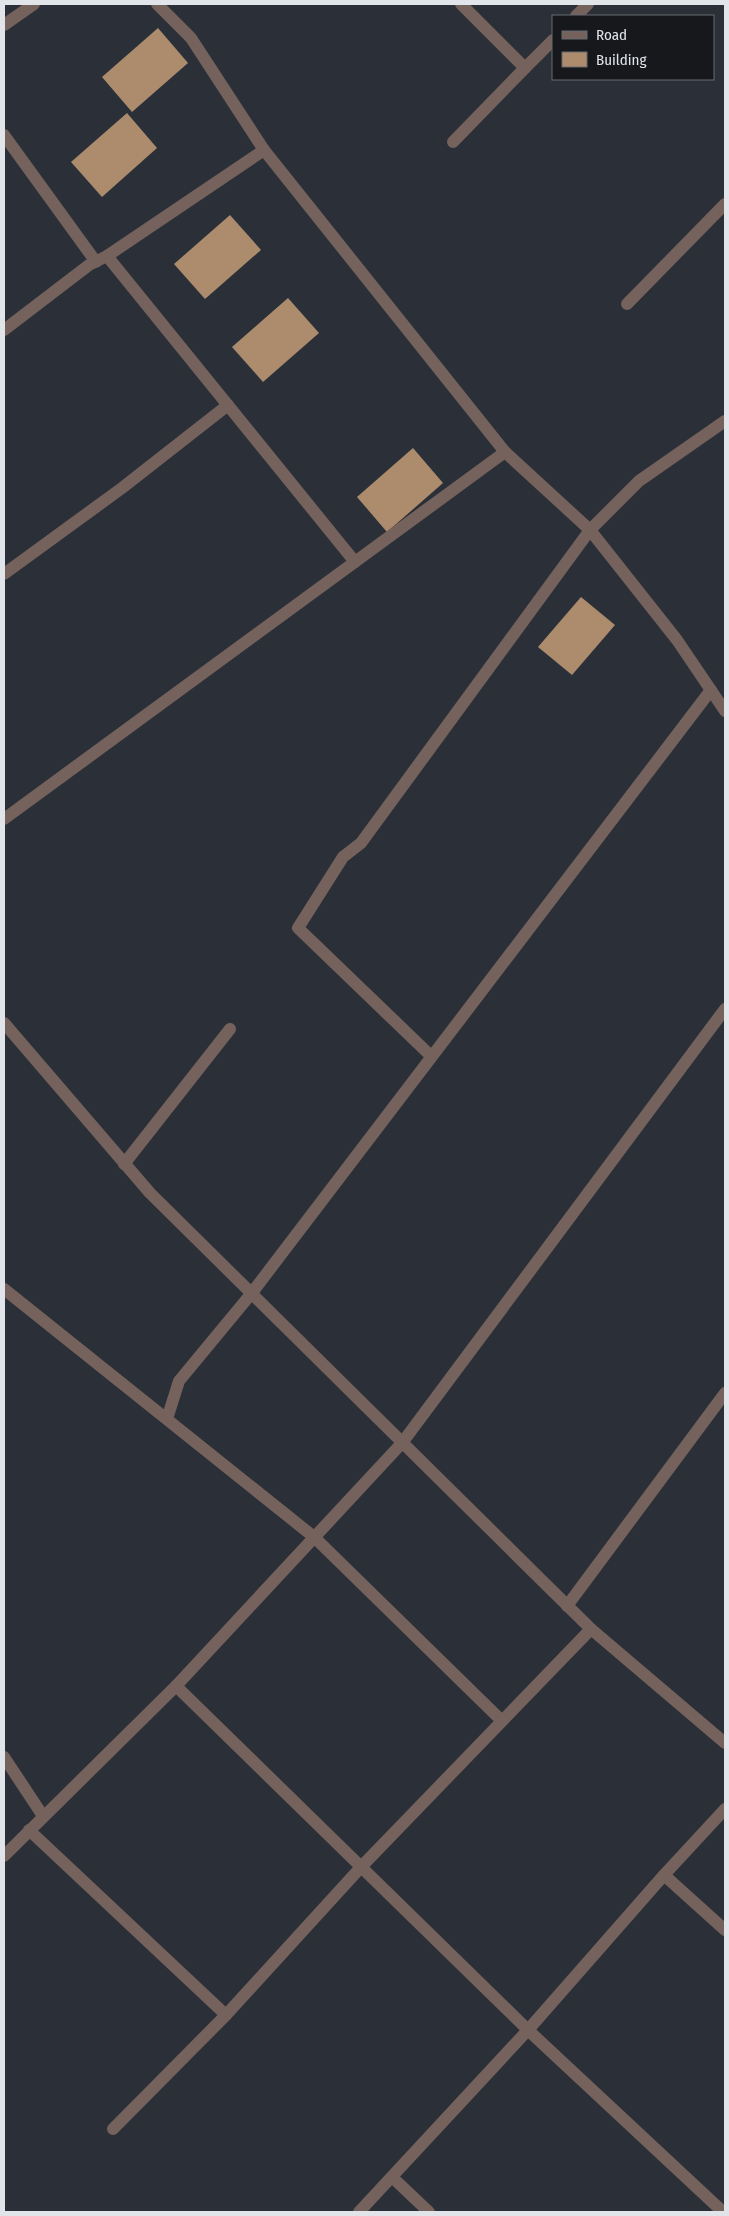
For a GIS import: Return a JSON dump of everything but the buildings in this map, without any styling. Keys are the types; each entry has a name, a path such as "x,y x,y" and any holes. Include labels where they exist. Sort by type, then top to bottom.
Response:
{"street":[{"path":"4,24 34,4"},
{"path":"157,4 191,38 264,150 505,452 590,530 677,640 725,711"},
{"path":"461,4 525,68"},
{"path":"577,15 588,4"},
{"path":"453,142 552,41"},
{"path":"4,135 102,259 228,405 355,562"},
{"path":"4,330 102,259 264,150"},
{"path":"627,304 725,204"},
{"path":"4,574 122,488 228,405"},
{"path":"431,1056 298,928 342,857 361,843 590,530 639,481 725,421"},
{"path":"4,819 505,452"},
{"path":"167,1419 179,1381 251,1294 711,690"},
{"path":"4,1856 176,1686 402,1443 725,1010"},
{"path":"5,1027 150,1193 251,1294 590,1629 725,1743"},
{"path":"124,1164 230,1029"},
{"path":"4,1290 314,1537 502,1721"},
{"path":"567,1606 725,1393"},
{"path":"113,2129 226,2015 362,1866 590,1629"},
{"path":"176,1686 528,2030 723,2212"},
{"path":"4,1757 43,1816"},
{"path":"359,2212 528,2030 664,1875 725,1809"},
{"path":"29,1830 226,2015"},
{"path":"664,1875 725,1930"},
{"path":"392,2177 429,2212"}]}
